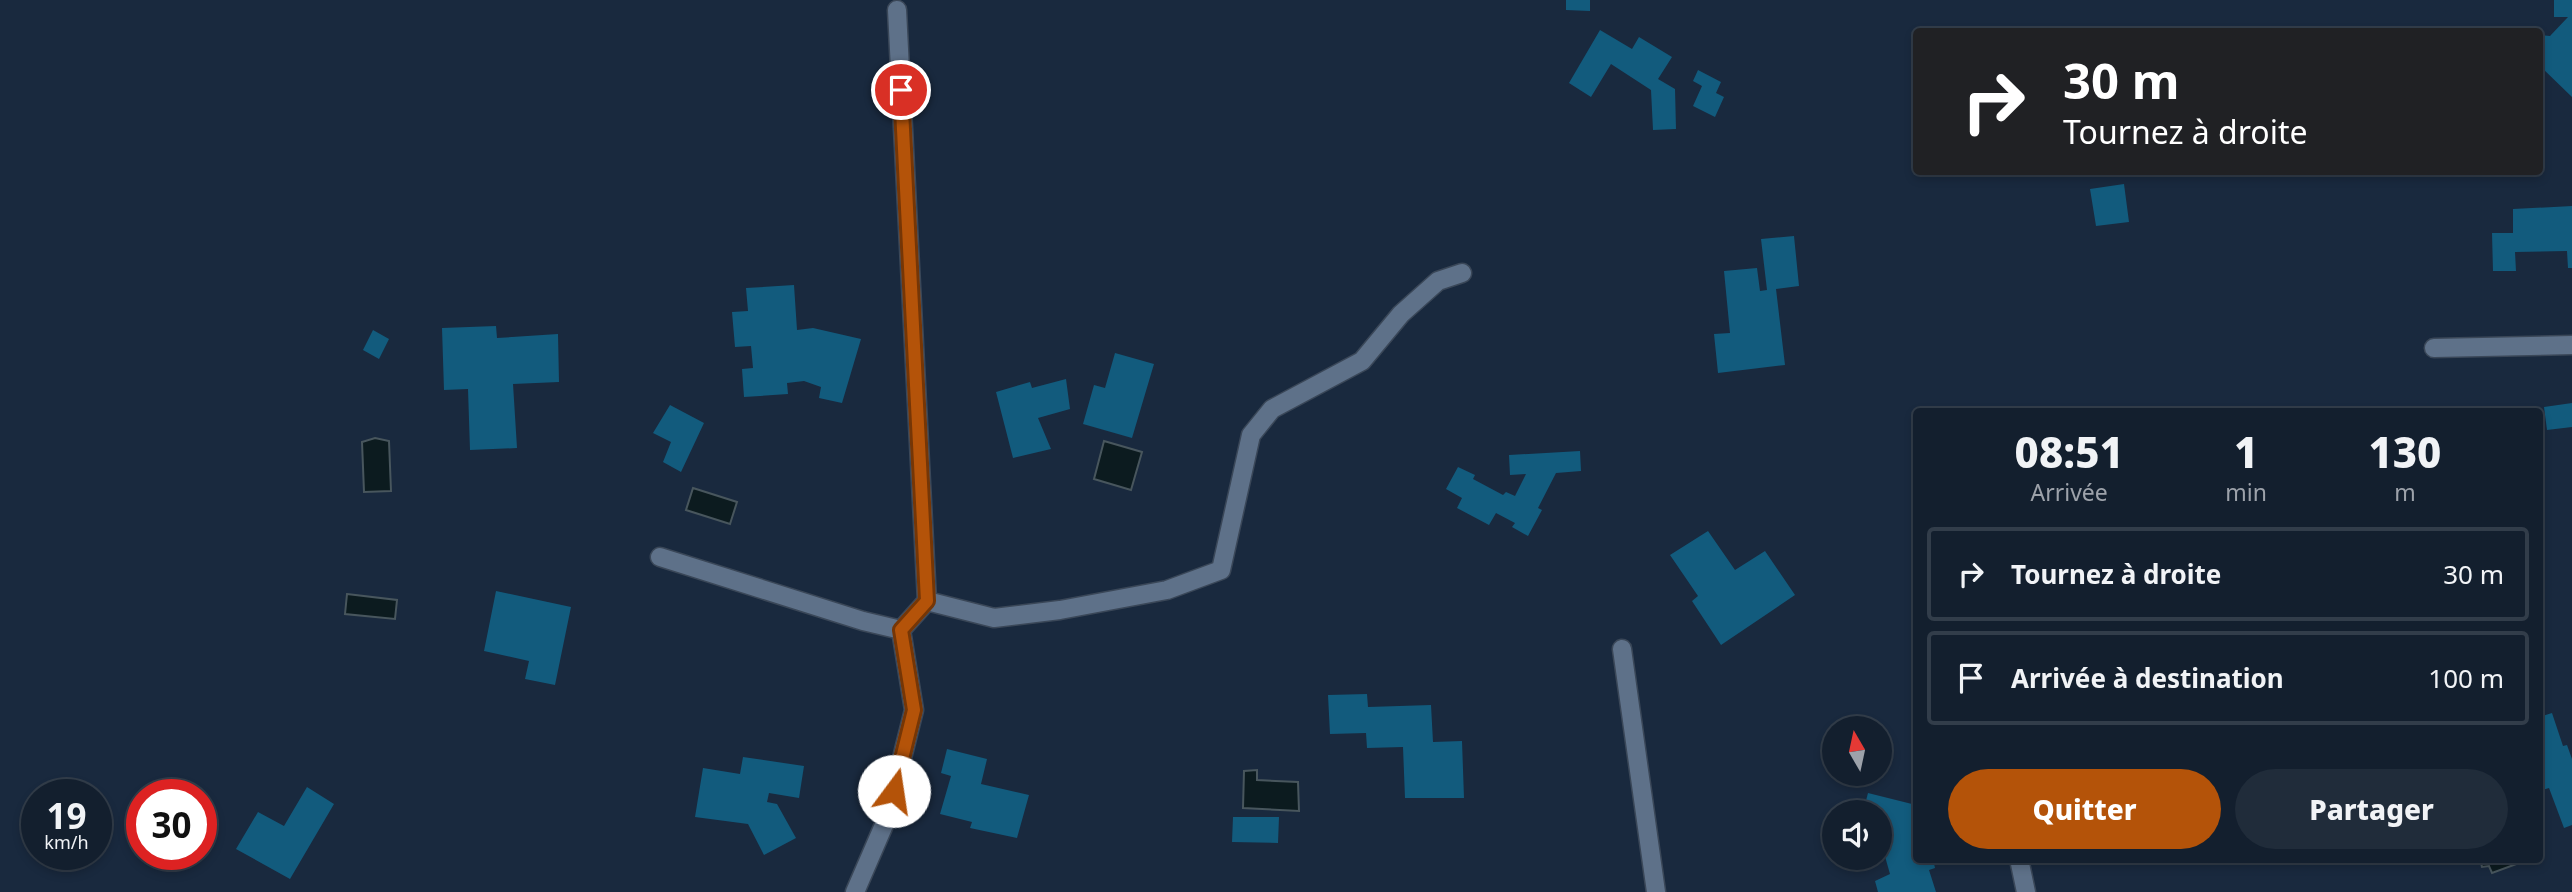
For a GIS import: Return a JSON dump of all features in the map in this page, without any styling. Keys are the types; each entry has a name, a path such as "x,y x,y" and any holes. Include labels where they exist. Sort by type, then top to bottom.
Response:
{"street":[{"path":"897,10 927,601 901,630"},
{"path":"927,601 994,618 1060,610 1167,590 1221,570 1251,435 1272,409 1362,360 1401,314 1438,281 1462,273"},
{"path":"2434,348 2572,345"},
{"path":"660,557 863,621 901,630"},
{"path":"855,892 887,818 914,710 901,630"},
{"path":"1622,649 1656,892"},
{"path":"2020,863 2026,892"}],"shaded area":[{"path":"375,438 389,441 391,491 364,492 362,442"},
{"path":"1104,441 1142,452 1131,490 1094,479"},
{"path":"693,488 737,502 730,524 686,510"},
{"path":"347,594 397,600 395,619 345,614"},
{"path":"1257,770 1257,780 1298,782 1299,811 1243,808 1244,771"},
{"path":"2481,863 2519,863 2492,873 2489,866 2482,867"}],"building":[{"path":"1566,0 1590,0 1590,11 1566,10"},
{"path":"2554,0 2572,0 2572,97 2543,69 2543,35 2550,36 2568,17 2554,17"},
{"path":"1600,30 1632,49 1639,37 1672,57 1658,79 1675,89 1676,129 1653,130 1651,90 1611,64 1591,97 1569,83"},
{"path":"1698,70 1721,82 1716,93 1724,97 1715,117 1693,106 1702,86 1693,81"},
{"path":"2124,184 2129,222 2096,226 2090,189"},
{"path":"2572,206 2572,268 2568,268 2567,251 2515,252 2516,271 2493,271 2492,233 2513,233 2513,209"},
{"path":"1794,236 1799,286 1776,289 1785,365 1718,373 1714,334 1730,333 1724,271 1757,268 1760,291 1767,290 1761,239"},
{"path":"794,285 797,330 813,328 861,339 842,403 819,398 821,387 804,381 787,383 788,394 744,397 742,369 753,368 751,346 735,347 732,312 748,311 746,288"},
{"path":"496,326 497,338 558,334 559,382 513,384 517,448 470,450 468,389 444,390 442,328"},
{"path":"373,330 389,339 379,359 363,350"},
{"path":"1115,353 1154,364 1132,438 1083,424 1094,385 1105,388"},
{"path":"1066,379 1070,409 1038,418 1051,449 1013,458 996,392 1030,382 1032,388"},
{"path":"2572,403 2572,427 2547,430 2544,407"},
{"path":"670,405 704,423 681,472 663,462 671,442 653,433"},
{"path":"1580,451 1581,471 1556,473 1538,508 1542,510 1528,536 1512,527 1515,523 1496,513 1489,525 1457,508 1462,498 1446,489 1458,467 1475,475 1473,479 1503,495 1506,492 1515,496 1526,474 1510,475 1509,455"},
{"path":"1708,531 1735,570 1765,551 1795,595 1721,645 1692,601 1698,596 1670,555"},
{"path":"496,591 571,607 555,685 525,679 529,661 484,651"},
{"path":"1367,694 1368,707 1431,705 1433,742 1462,741 1464,798 1405,798 1403,747 1367,748 1366,733 1330,734 1328,695"},
{"path":"2552,713 2563,746 2567,745 2572,759 2572,825 2564,828 2549,788 2543,790 2543,716"},
{"path":"947,749 987,759 981,784 1029,795 1017,838 970,828 972,822 940,814 951,776 941,773"},
{"path":"743,757 804,766 799,798 769,793 767,802 777,804 796,838 764,855 748,824 695,817 703,768 740,774"},
{"path":"307,787 334,804 290,879 236,849 258,812 284,826"},
{"path":"1868,793 1913,804 1913,863 1934,863 1935,868 1929,870 1936,892 1878,892 1875,881 1890,874 1892,800 1866,800"},
{"path":"1233,817 1279,817 1278,843 1232,842"}],"route":[{"path":"894,791 914,710 901,630 927,601 901,90"}]}
